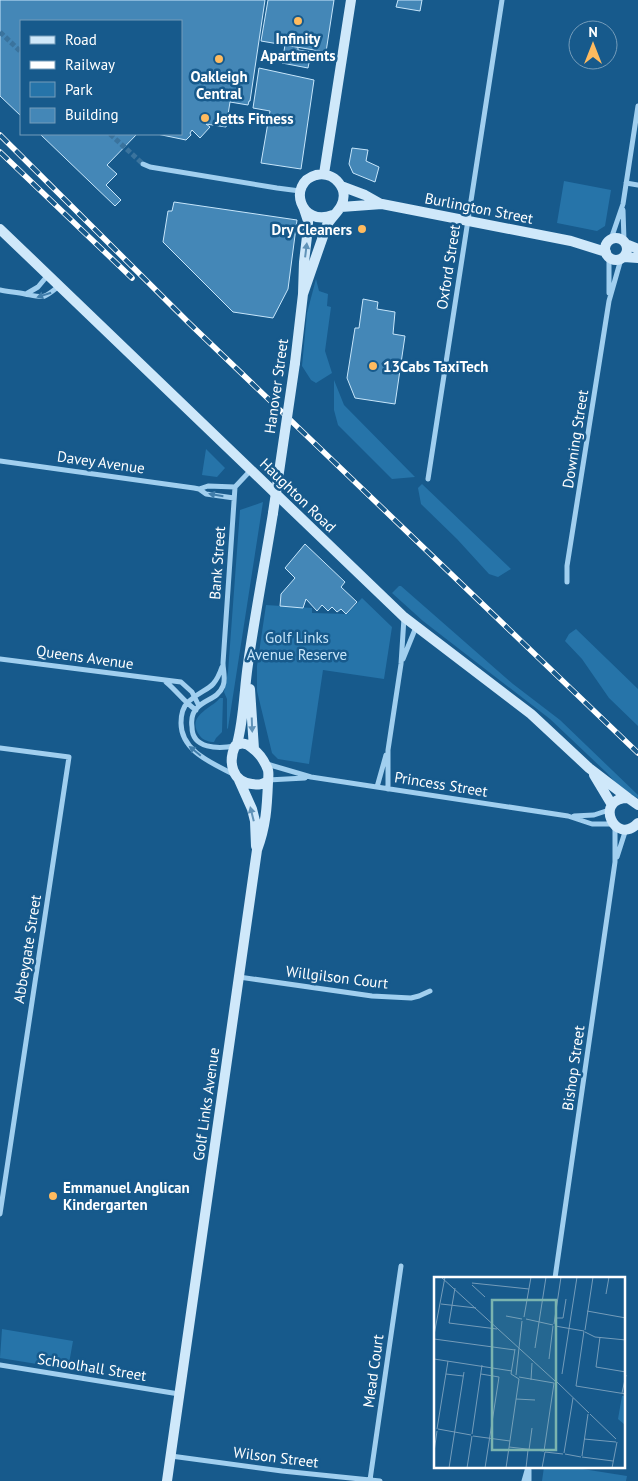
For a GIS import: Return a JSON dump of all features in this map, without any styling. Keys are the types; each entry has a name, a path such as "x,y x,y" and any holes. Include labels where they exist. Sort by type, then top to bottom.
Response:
{"street":[{"path":"324,174 351,0"},
{"name":"Oxford Street","path":"428,479 502,0"},
{"path":"623,258 627,251 623,204 638,106"},
{"path":"143,164 150,167 300,191"},
{"path":"324,174 331,176 341,186 343,200 341,207 327,218 314,216 303,208 300,197 303,185 312,177 324,174"},
{"path":"626,183 638,185"},
{"name":"Burlington Street","path":"341,186 366,195 382,204"},
{"name":"Burlington Street","path":"341,207 382,204 571,241 608,255"},
{"path":"623,204 606,246 608,255 615,260 638,258"},
{"name":"Hanover Street","path":"248,665 295,363 308,228 308,221 303,208"},
{"name":"Hanover Street","path":"303,294 327,225 333,215"},
{"name":"Haughton Road","path":"0,229 250,471 416,628 531,714 589,768 638,804"},
{"path":"610,240 618,238 638,249"},
{"name":"Burlington Street","path":"571,241 610,240"},
{"name":"Downing Street","path":"567,582 567,566 608,301 608,255"},
{"name":"Downing Street","path":"608,301 623,258"},
{"path":"26,294 38,286 48,275"},
{"path":"0,290 26,294 37,298 49,294 59,286"},
{"name":"Davey Avenue","path":"0,461 199,489 208,486 235,488"},
{"path":"235,488 250,471"},
{"name":"Bank Street","path":"197,708 215,697 223,687 235,488"},
{"name":"Davey Avenue","path":"199,489 206,494 234,498"},
{"path":"377,787 388,750 401,664 404,617"},
{"path":"401,664 416,628"},
{"name":"Queens Avenue","path":"0,659 181,682 195,696"},
{"name":"Bank Street","path":"186,704 214,684 223,663"},
{"path":"238,778 231,763 241,727 248,665"},
{"path":"248,665 254,749"},
{"path":"166,681 175,689 186,704 197,708"},
{"path":"186,704 181,726 188,746 196,753 245,783 261,785 268,781 268,770 264,762 254,749 247,744 215,748 200,743 192,730 192,720 197,708 195,696"},
{"name":"Abbeygate Street","path":"0,748 69,758 0,1214"},
{"path":"388,750 388,789"},
{"name":"Princess Street","path":"264,762 310,777 568,816 592,824 615,825"},
{"name":"Haughton Road","path":"589,768 611,807 609,815 615,825"},
{"name":"Princess Street","path":"268,781 310,777"},
{"name":"Golf Links Avenue","path":"238,778 252,809 257,850"},
{"name":"Golf Links Avenue","path":"167,1481 257,850 264,830 269,788 268,781"},
{"path":"611,807 619,799 628,798"},
{"name":"Princess Street","path":"568,816 594,815 611,807"},
{"path":"615,825 634,827"},
{"name":"Bishop Street","path":"555,1277 615,862 615,825"},
{"name":"Bishop Street","path":"615,862 634,827"},
{"name":"Willgilson Court","path":"239,977 372,996 411,998 430,991"},
{"name":"Mead Court","path":"370,1480 401,1266"},
{"name":"Schoolhall Street","path":"0,1365 179,1394"},
{"name":"Wilson Street","path":"170,1456 282,1471 380,1481"},
{"path":"524,1481 528,1468"},
{"path":"528,1468 530,1481"}],"green space":[{"path":"564,181 611,190 605,226 597,231 557,223"},
{"path":"316,279 319,291 328,294 327,306 331,307 325,351 332,373 316,383 311,380 302,366 307,313"},
{"path":"334,380 344,405 415,477 392,479 338,425 334,410"},
{"path":"206,449 225,468 217,477 202,475"},
{"path":"422,484 511,569 498,577 489,574 421,504 418,488"},
{"path":"263,502 227,729 227,699 224,692 228,672 240,510"},
{"path":"399,586 513,684 560,720 638,795 638,798 623,791 607,773 550,719 423,621 392,593"},
{"name":"Golf Links Avenue Reserve","path":"362,598 392,627 384,679 323,670 309,764 278,759 272,753 257,691 257,666 266,605 312,608 312,613 347,614"},
{"path":"576,629 638,689 638,726 609,698 582,659 565,641 569,634"},
{"path":"220,698 223,698 222,732 214,742 208,741 200,736 196,729 197,718"},
{"path":"2,1329 73,1341 68,1369 0,1358"},
{"path":"544,1468 576,1468 627,1476 626,1481 542,1481"}],"building":[{"name":"Oakleigh Central","path":"0,0 265,0 250,101 248,105 230,102 226,127 206,124 210,127 200,138 192,130 191,135 186,140 162,135 182,135 182,20 20,20 20,115 0,96"},
{"name":"Infinity Apartments","path":"268,0 334,0 326,52 261,41"},
{"path":"398,0 422,0 420,11 396,7"},
{"path":"285,45 311,52 308,68 282,63"},
{"path":"259,68 314,80 301,169 261,163 270,111 253,108"},
{"path":"41,135 136,135 107,165 117,174 106,185 121,200 115,206"},
{"path":"352,148 368,150 366,161 379,167 375,182 353,173 349,164"},
{"path":"174,202 297,220 288,289 273,318 233,312 163,242 168,211 172,211"},
{"path":"363,299 378,302 377,309 395,312 393,334 405,336 395,404 355,398 347,378 355,328 359,328"},
{"path":"305,544 345,582 341,587 357,602 346,614 341,609 337,612 332,607 328,611 322,605 317,611 306,599 303,608 280,606 281,594 295,578 285,568"}],"tunnel":[{"path":"0,32 20,51"},
{"path":"111,135 143,164"}],"railway":[{"path":"0,135 189,323 638,753"},
{"path":"0,152 132,278"}],"place":[{"name":"Infinity Apartments","path":"298,21"},
{"name":"Oakleigh Central","path":"219,59"},
{"name":"Jetts Fitness","path":"205,118"},
{"name":"Dry Cleaners","path":"362,229"},
{"name":"13Cabs TaxiTech","path":"373,366"},
{"name":"Emmanuel Anglican Kindergarten","path":"53,1196"}]}
